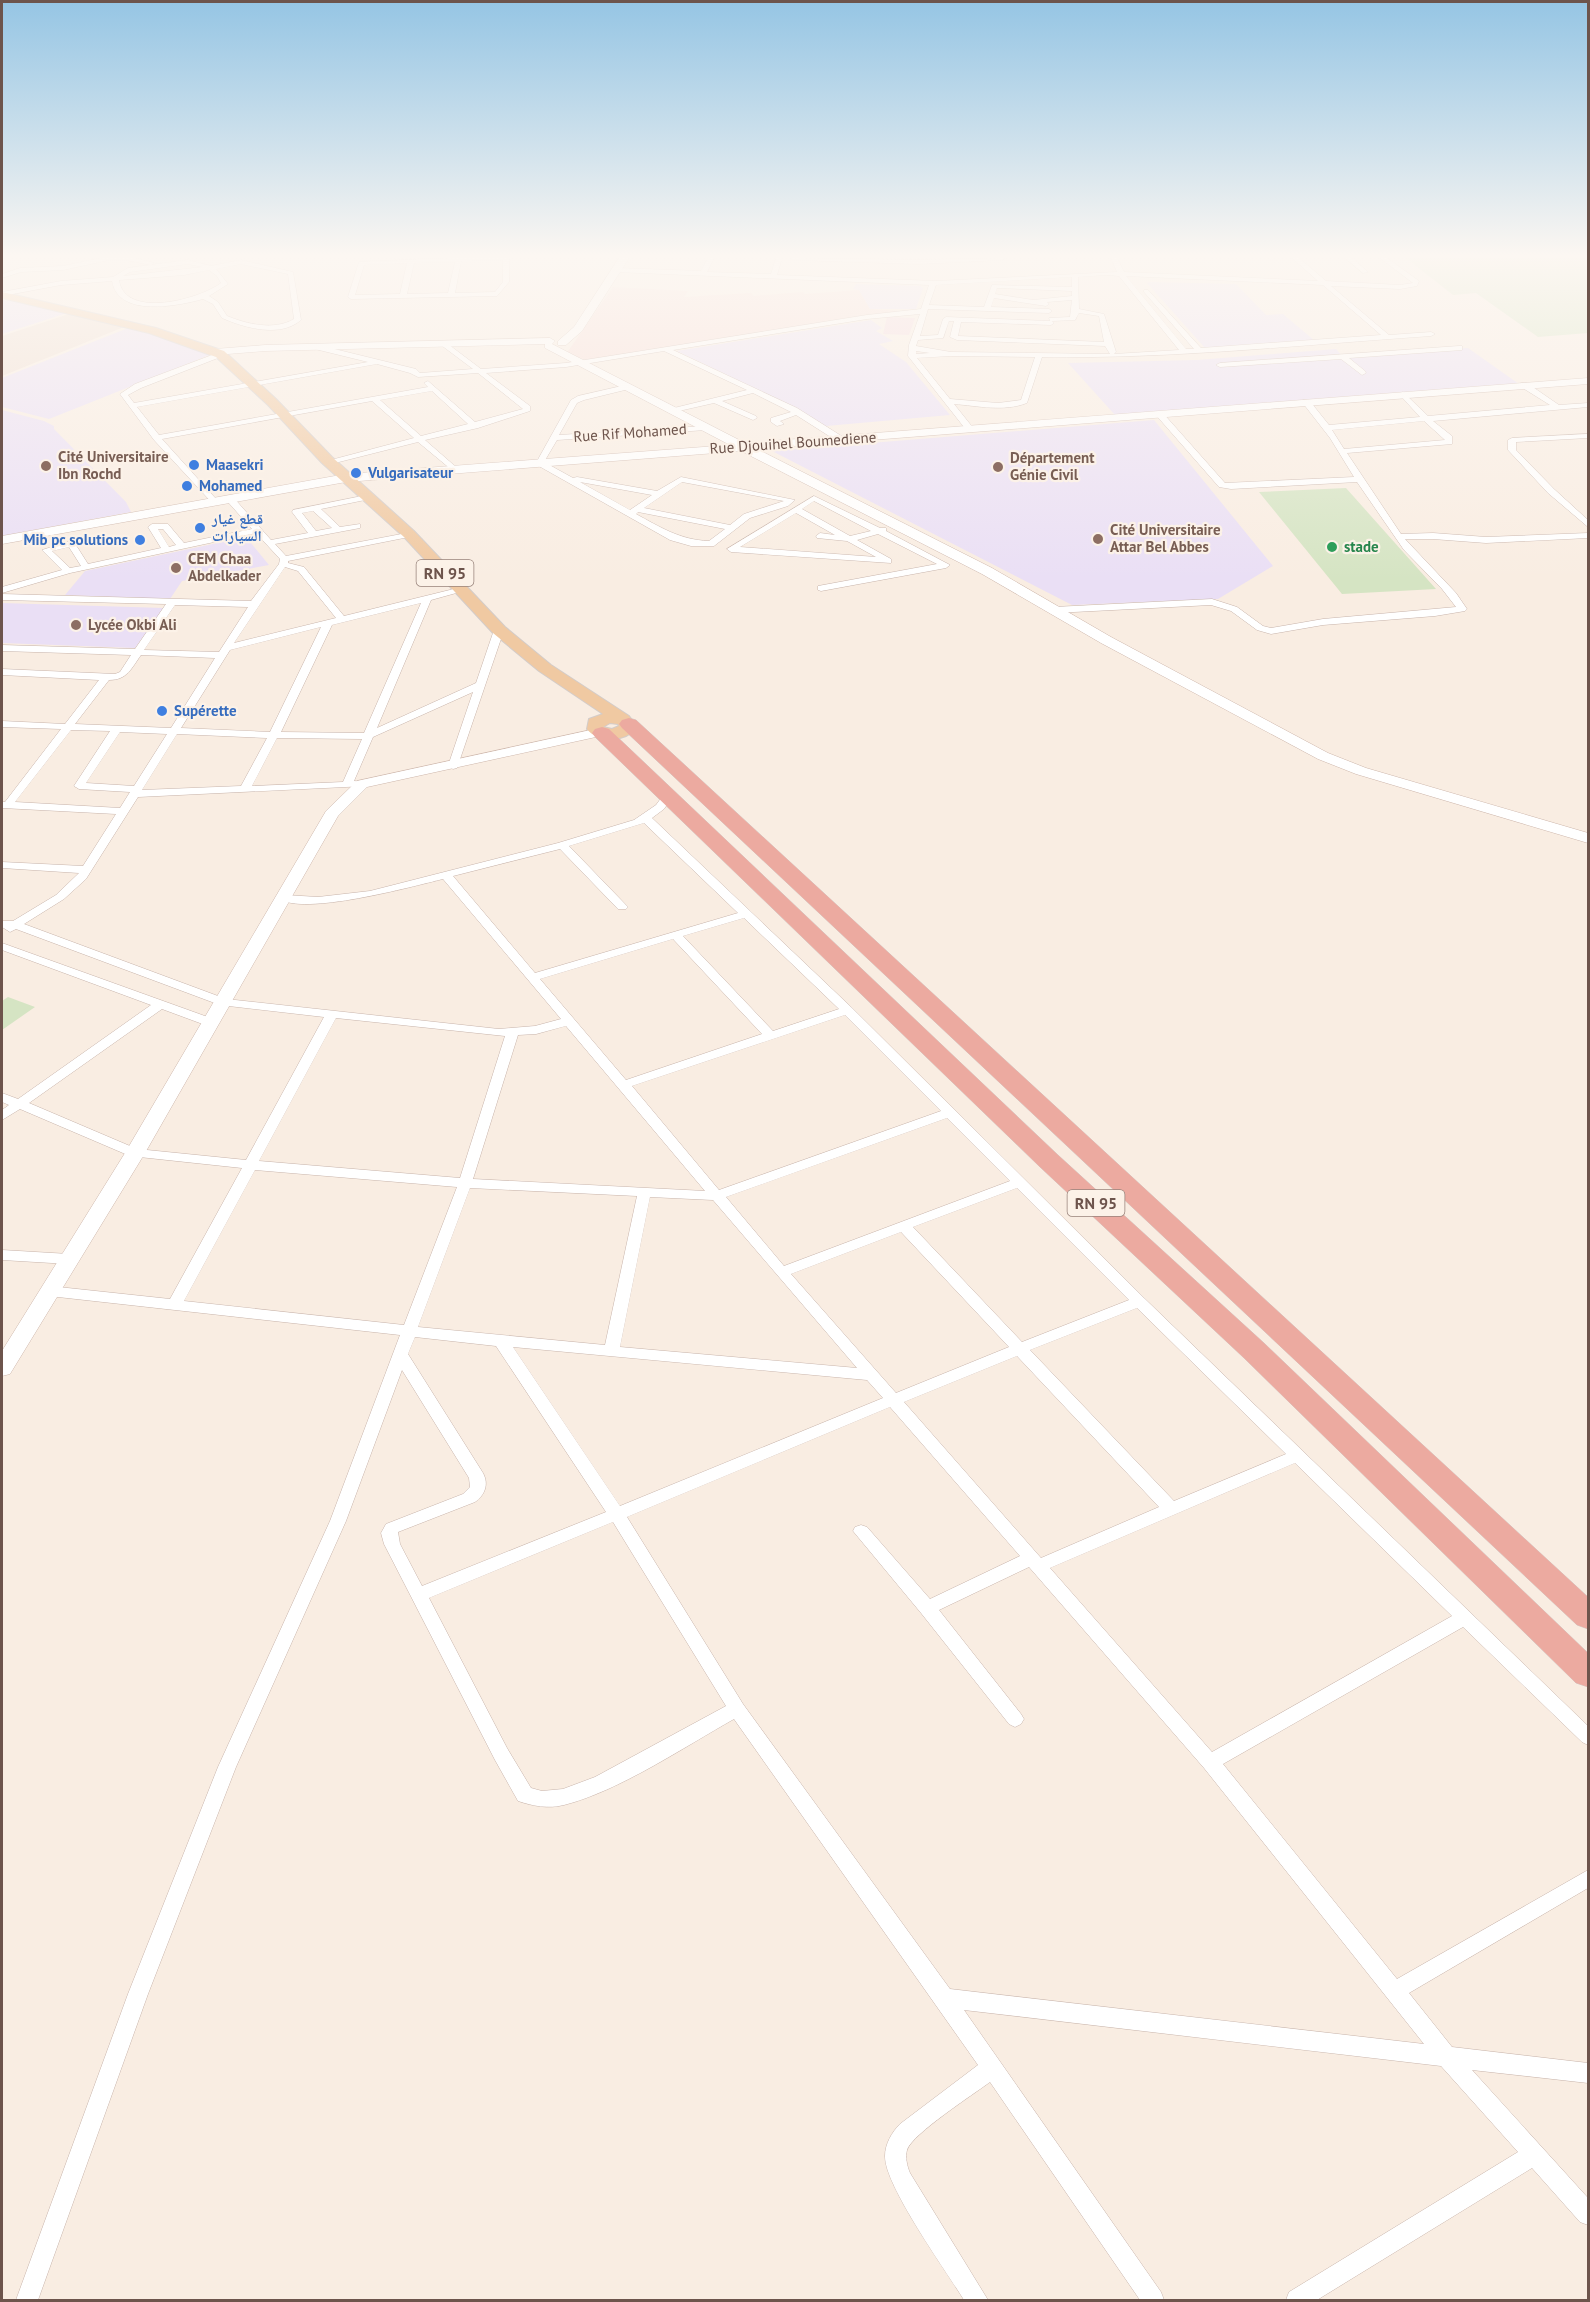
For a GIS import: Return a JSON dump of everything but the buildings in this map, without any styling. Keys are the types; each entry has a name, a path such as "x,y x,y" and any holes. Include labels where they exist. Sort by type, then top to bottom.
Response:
{"highway":[{"name":"RN 95","path":"607,727 668,796 1049,1161 1126,1229 1350,1442 1588,1673"},
{"name":"RN 95","path":"607,727 1584,1604"}],"main road":[{"path":"231,365 346,478"},
{"path":"584,365 987,571 1176,678 1347,766 1588,838"},
{"name":"Rue Djouihel Boumediene","path":"2,540 346,478 1403,393 1588,381"},
{"name":"RN 95","path":"346,478 409,534 498,630 545,668 607,727"},
{"name":"RN 95","path":"545,668 607,727"},
{"path":"2,1368 135,1153 333,814 355,785 453,766 574,738 607,727"}],"street":[{"path":"187,365 138,386 126,393 126,396 157,438 214,502"},
{"path":"133,405 359,365"},
{"path":"393,365 415,371 475,426"},
{"path":"330,463 524,413 527,408 472,365"},
{"path":"418,375 544,365"},
{"path":"698,365 796,412 840,440"},
{"path":"922,365 970,429"},
{"path":"947,401 1020,404 1024,401 1036,365"},
{"path":"1354,365 1362,373"},
{"path":"1524,385 1558,407"},
{"path":"626,387 577,400 540,463 633,511 673,538 688,543 711,544 747,516 791,500 683,479 678,480 633,511"},
{"path":"157,438 434,388"},
{"path":"673,411 753,391"},
{"path":"1344,451 1449,442 1449,438 1426,419 1403,393"},
{"path":"374,399 453,469"},
{"path":"716,401 753,418"},
{"path":"1054,610 1212,602 1234,609 1260,628 1271,631 1323,622 1435,614 1462,609 1399,537 1367,495 1362,479 1344,451 1306,402"},
{"path":"1326,428 1588,405"},
{"path":"780,424 774,420 796,412"},
{"path":"1159,414 1221,485 1231,487 1362,479"},
{"name":"Rue Rif Mohamed","path":"554,438 706,428"},
{"path":"1588,436 1512,440 1512,450 1551,491 1584,515 1588,524"},
{"path":"566,477 658,494"},
{"path":"314,534 295,513 367,497"},
{"path":"230,499 283,562 301,569 342,620"},
{"path":"821,588 946,565 817,499 811,499 731,550 888,561"},
{"path":"315,508 338,530"},
{"path":"795,509 910,573"},
{"path":"633,511 731,528"},
{"path":"164,546 152,527 165,526 182,546"},
{"path":"268,543 357,526"},
{"path":"820,536 850,539 900,526"},
{"path":"2,583 164,546 182,546 256,530"},
{"path":"2,933 60,897 78,882 283,562 409,534"},
{"path":"1399,537 1433,536 1486,540 1588,536"},
{"path":"64,568 46,549 71,544 84,563"},
{"path":"2,590 64,568"},
{"path":"2,648 224,652 328,623 462,590"},
{"path":"2,597 254,604"},
{"path":"117,729 79,786 136,792 355,785 368,736 427,599"},
{"path":"2,672 121,676 172,602"},
{"path":"245,789 328,623"},
{"path":"453,766 498,630"},
{"path":"5,805 106,677"},
{"path":"3,725 174,732 368,736 480,685"},
{"path":"285,898 318,900 353,897 447,876 629,825 646,818 660,807 668,796"},
{"path":"5,805 124,811"},
{"path":"646,818 846,1010 1139,1302 1588,1737"},
{"path":"562,845 622,907"},
{"path":"2,865 87,870"},
{"path":"447,876 781,1272 1210,1762 1448,2058 1588,2214"},
{"path":"533,976 746,914"},
{"path":"2,924 15,925 224,1002 512,1033 548,1028 569,1020"},
{"path":"675,935 771,1035"},
{"path":"2,946 212,1023"},
{"path":"2,1116 161,1004"},
{"path":"623,1085 846,1010"},
{"path":"175,1304 332,1014"},
{"path":"27,2301 138,1995 219,1789 338,1521 465,1183 512,1033"},
{"path":"2,1097 135,1153 465,1183 716,1196 949,1113"},
{"path":"781,1272 1019,1182"},
{"path":"611,1352 644,1194"},
{"path":"904,1227 1172,1509"},
{"path":"2,1255 69,1259"},
{"path":"49,1291 501,1341 871,1375"},
{"path":"417,1595 618,1516 1019,1348 1139,1302"},
{"path":"501,1341 618,1516 737,1709 944,1998 1152,2301"},
{"path":"401,1355 477,1477 479,1486 477,1493 469,1498 392,1528 389,1533 392,1544 501,1754 525,1795 542,1799 563,1797 602,1783 737,1709"},
{"path":"927,1608 1035,1562 1172,1509 1298,1455"},
{"path":"861,1531 927,1608 1015,1719"},
{"path":"1210,1762 1466,1617"},
{"path":"1394,1991 1588,1878"},
{"path":"944,1998 1588,2073"},
{"path":"977,2301 901,2179 895,2164 895,2150 904,2134 992,2068"},
{"path":"1297,2301 1534,2154"}],"shaded area":[{"path":"2,365 28,365 2,376"},
{"path":"34,365 183,365 49,419 2,407 2,378"},
{"path":"707,365 909,365 950,415 826,426"},
{"path":"1070,365 1493,365 1519,384 1115,415"},
{"name":"Cité Universitaire Ibn Rochd","path":"2,410 44,421 54,426 54,429 126,502 131,512 2,536"},
{"path":"1154,420 1273,566 1218,599 1072,605 772,451"},
{"name":"CEM Chaa Abdelkader","path":"246,537 269,565 182,581 170,599 65,595 85,571"},
{"name":"Lycée Okbi Ali","path":"2,603 164,608 135,648 2,643"}],"green space":[{"path":"1346,488 1436,589 1342,594 1259,492"},
{"path":"8,997 35,1007 2,1030 2,1001"}],"place":[{"name":"Maasekri","path":"194,465"},
{"name":"Cité Universitaire Ibn Rochd","path":"46,466"},
{"name":"Département Génie Civil","path":"998,467"},
{"name":"Vulgarisateur","path":"356,473"},
{"name":"Mohamed","path":"187,486"},
{"name":"قطع غيار السيارات","path":"200,528"},
{"name":"Cité Universitaire Attar Bel Abbes","path":"1098,539"},
{"name":"Mib pc solutions","path":"140,540"},
{"name":"stade","path":"1332,547"},
{"name":"CEM Chaa Abdelkader","path":"176,568"},
{"name":"Lycée Okbi Ali","path":"76,625"},
{"name":"Supérette","path":"162,711"}]}
